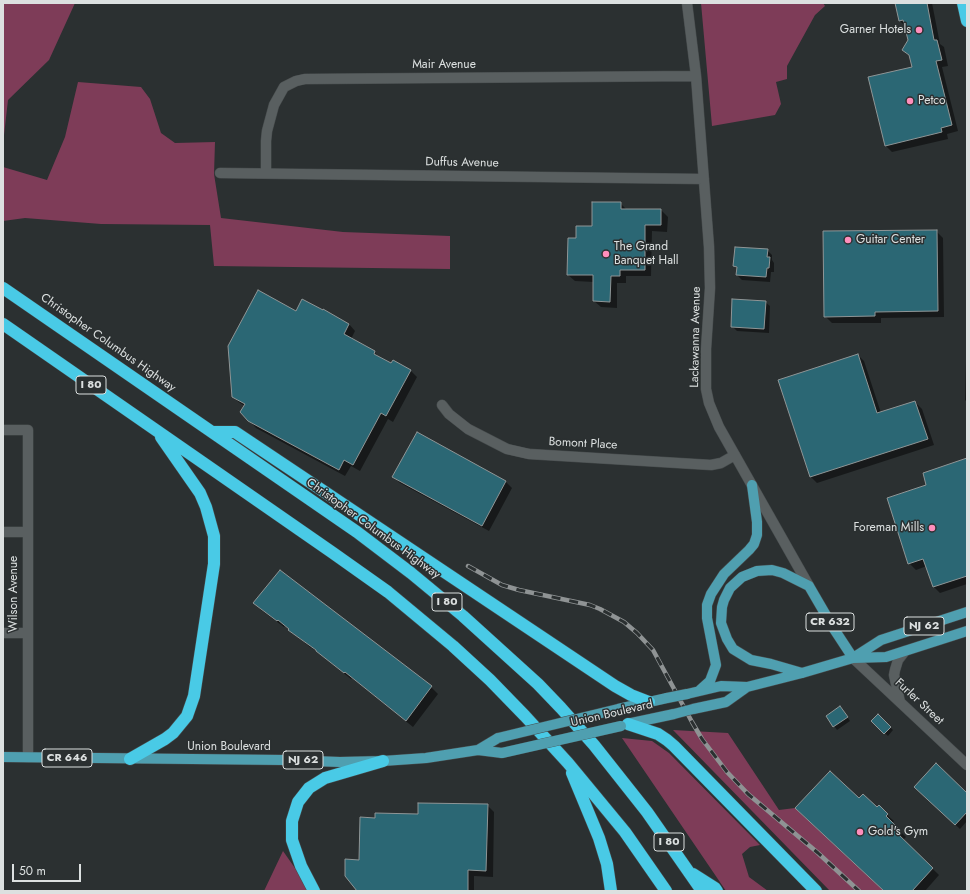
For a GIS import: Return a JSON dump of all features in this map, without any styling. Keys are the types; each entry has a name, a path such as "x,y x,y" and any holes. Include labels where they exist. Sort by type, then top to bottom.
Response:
{"highway":[{"path":"963,3 967,21"},
{"name":"Christopher Columbus Highway","path":"3,288 384,552 438,594 498,647 561,708 594,745 647,812 702,891"},
{"name":"I 80","path":"3,324 334,553 414,613 453,646 490,680 568,764 625,832 666,891"},
{"path":"130,758 174,733 187,716 194,696 214,564 214,536 206,507 200,493 156,430"},
{"path":"212,432 235,432 615,686 631,695 649,702"},
{"path":"624,725 658,734 674,746 816,891"},
{"path":"314,891 301,866 292,840 292,821 298,802 309,788 321,780 384,761"},
{"path":"568,764 599,838 607,864 611,891"},
{"path":"690,873 715,888 717,891"}],"main road":[{"path":"698,691 710,681 716,666 707,618 707,606 711,594 724,574 754,544 757,535 757,522 752,485"},
{"path":"802,673 751,660 733,649 722,629 720,618 724,600 730,588 742,577 752,572 763,570 777,571 809,586"},
{"name":"Lackawanna Avenue","path":"809,586 853,658"},
{"name":"Union Boulevard","path":"853,658 881,640 967,612"},
{"name":"Union Boulevard","path":"478,750 498,738 721,686 747,687 853,658 886,657 967,631"},
{"name":"Union Boulevard","path":"3,757 340,762 426,758 478,750 502,753 726,702 747,687"}],"street":[{"name":"Lackawanna Avenue","path":"687,3 696,76 709,247 710,288 706,349 706,389 716,420 809,586"},
{"name":"Mair Avenue","path":"266,173 267,131 274,105 284,87 301,80 696,76"},
{"name":"Duffus Avenue","path":"220,173 704,180"},
{"name":"Bomont Place","path":"442,405 454,418 468,429 507,449 529,454 711,465 721,463 735,456"},
{"name":"Wilson Avenue","path":"3,430 28,430 28,757"},
{"path":"3,532 27,532"},
{"path":"3,633 27,633"},
{"path":"900,702 894,670 898,660 905,651"},
{"name":"Furler Street","path":"853,658 967,765"}],"shaded area":[{"path":"3,3 75,3 49,60 8,100 3,144"},
{"path":"701,3 823,3 825,6 815,15 787,66 787,79 776,82 781,104 775,115 712,126"},
{"path":"78,82 141,87 150,99 161,133 175,143 215,142 214,174 221,218 343,232 450,236 450,269 214,266 210,225 101,224 25,218 3,221 3,167 47,180 65,137"},
{"path":"673,730 728,733 779,810 795,808 884,891 830,891"},
{"path":"622,738 652,741 669,753 760,845 750,847 742,854 749,877 768,891 726,891"},
{"path":"283,851 311,891 264,891"}],"building":[{"name":"Petco","path":"895,3 927,3 934,40 937,40 942,60 936,61 952,125 941,128 942,132 885,146 868,77 912,67 909,55 902,50 908,40 903,20 899,21"},
{"name":"The Grand Banquet Hall","path":"592,202 621,202 621,209 661,209 661,225 645,225 645,270 620,270 620,276 611,276 610,302 593,301 593,275 567,275 568,238 576,238 576,226 592,226"},
{"path":"937,230 938,311 875,312 875,316 824,317 823,231"},
{"path":"735,247 768,249 767,257 770,257 766,277 736,275 737,267 733,266"},
{"path":"258,290 296,311 302,299 323,309 349,324 344,334 375,351 374,354 391,363 393,360 411,370 386,416 381,413 353,465 344,460 339,470 248,421 240,412 245,404 232,397 228,346"},
{"path":"732,299 766,301 764,329 731,327"},
{"path":"858,354 877,413 915,401 928,439 810,477 778,380"},
{"path":"417,432 506,481 482,526 392,477"},
{"name":"Foreman Mills","path":"967,458 967,576 933,587 923,559 908,564 887,498 926,485 923,473"},
{"path":"280,570 432,686 406,721 345,672 344,673 288,630 289,629 278,620 277,621 253,603"},
{"path":"840,706 848,717 833,727 826,716"},
{"path":"878,714 891,727 884,734 871,721"},
{"path":"936,763 967,793 967,812 955,825 914,787"},
{"name":"Gold's Gym","path":"830,771 859,798 863,794 877,807 879,805 888,814 886,816 900,830 897,833 933,868 912,891 884,891 795,808"},
{"path":"418,803 488,804 486,871 468,870 468,891 357,891 345,876 345,859 359,860 360,817 375,818 375,813 418,814"}],"railway":[{"path":"468,566 502,585 590,605 624,622 653,650 702,739 727,772 748,794 818,853 859,891"}],"place":[{"name":"Garner Hotels","path":"919,30"},
{"name":"Petco","path":"910,101"},
{"name":"Guitar Center","path":"848,240"},
{"name":"The Grand Banquet Hall","path":"606,254"},
{"name":"Foreman Mills","path":"932,528"},
{"name":"Gold's Gym","path":"860,832"}]}
